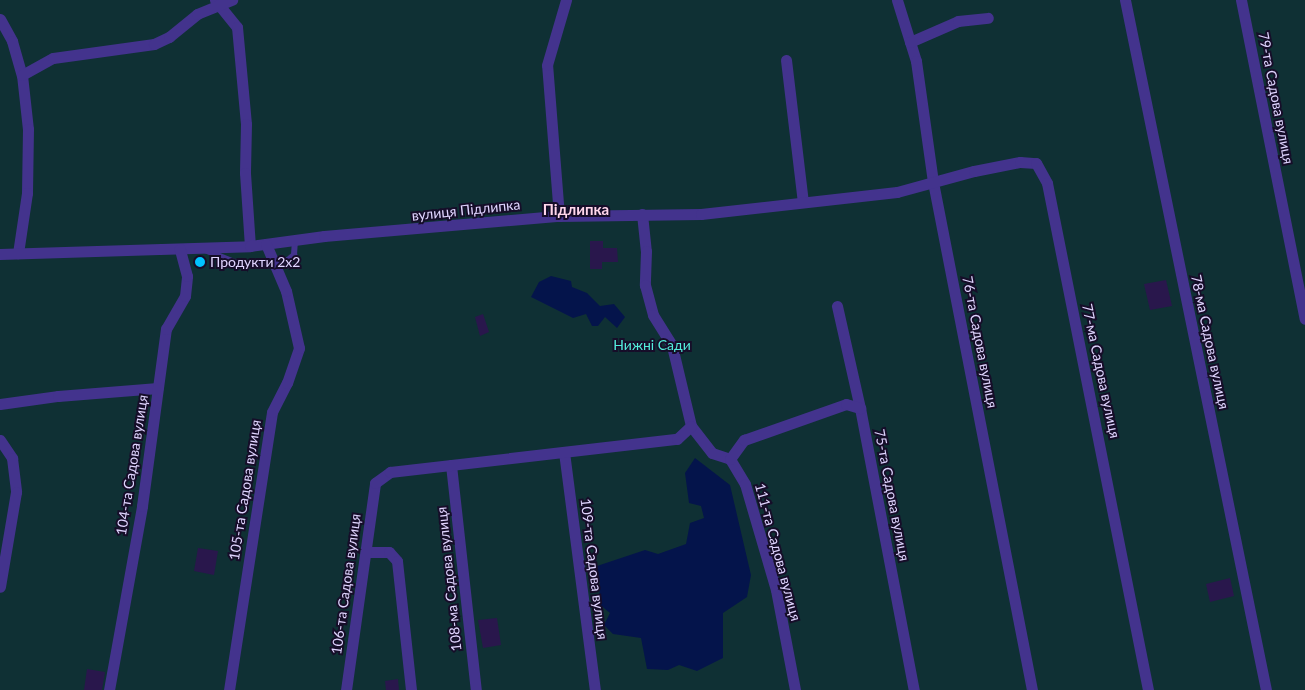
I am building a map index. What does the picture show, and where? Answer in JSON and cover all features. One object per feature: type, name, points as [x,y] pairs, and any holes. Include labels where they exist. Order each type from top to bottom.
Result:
[{"type":"street","points":[[22,75],[53,58],[154,44],[169,37],[197,14],[217,2],[232,0]]},
{"type":"street","points":[[559,216],[547,65],[566,0]]},
{"type":"street","name":"76-та Садова вулиця","points":[[897,0],[916,61],[933,182],[1032,690]]},
{"type":"street","name":"78-ма Садова вулиця","points":[[1125,0],[1266,690]]},
{"type":"street","name":"79-та Садова вулиця","points":[[1241,0],[1305,319]]},
{"type":"street","points":[[217,2],[236,27],[246,124],[245,173],[250,246]]},
{"type":"street","points":[[0,18],[12,41],[22,75],[28,129],[27,193],[18,253]]},
{"type":"street","points":[[910,42],[958,21],[988,18]]},
{"type":"street","points":[[786,60],[803,202]]},
{"type":"street","name":"77-ма Садова вулиця","points":[[933,182],[1020,162],[1036,163],[1046,183],[1148,690]]},
{"type":"street","name":"вулиця Підлипка","points":[[0,254],[250,246],[295,240],[559,216],[702,214],[896,192],[933,182]]},
{"type":"street","points":[[642,214],[646,251],[645,285],[653,315],[672,346],[691,426],[712,453],[730,458],[744,440],[846,404],[860,408]]},
{"type":"street","name":"105-та Садова вулиця","points":[[229,690],[272,412],[288,383],[299,348],[286,291],[266,244]]},
{"type":"street","name":"104-та Садова вулиця","points":[[109,690],[166,328],[185,296],[187,276],[180,249]]},
{"type":"street","name":"75-та Садова вулиця","points":[[837,306],[860,408],[914,690]]},
{"type":"street","points":[[0,404],[58,396],[158,388]]},
{"type":"street","points":[[451,465],[677,439],[691,426]]},
{"type":"street","points":[[0,440],[12,458],[16,492],[0,587]]},
{"type":"street","name":"109-та Садова вулиця","points":[[564,452],[595,690]]},
{"type":"street","name":"111-та Садова вулиця","points":[[730,458],[745,484],[776,590],[795,690]]},
{"type":"street","name":"106-та Садова вулиця","points":[[346,690],[375,483],[390,472],[451,465]]},
{"type":"street","name":"108-ма Садова вулиця","points":[[451,465],[476,690]]},
{"type":"street","points":[[366,552],[389,552],[398,561],[411,690]]},
{"type":"lane","points":[[200,248],[237,263],[273,263],[288,260],[294,255],[295,240]]},
{"type":"green space","name":"Нижні Сади","points":[[0,0],[1305,0],[1305,690],[0,690]]},
{"type":"shaded area","points":[[551,276],[571,281],[572,287],[587,293],[600,306],[614,304],[625,317],[617,328],[605,317],[598,326],[592,326],[586,314],[573,318],[531,297],[539,282]]},
{"type":"shaded area","points":[[695,458],[730,485],[751,575],[747,597],[723,613],[723,658],[697,671],[679,665],[668,670],[647,669],[641,638],[613,634],[604,625],[610,613],[599,604],[600,583],[594,567],[645,550],[658,554],[686,544],[690,523],[704,518],[701,506],[689,503],[685,473]]},
{"type":"building","points":[[590,241],[603,241],[603,248],[617,248],[618,262],[602,262],[602,269],[590,269]]},
{"type":"building","points":[[1166,280],[1172,306],[1150,310],[1144,284]]},
{"type":"building","points":[[483,314],[489,332],[480,336],[475,317]]},
{"type":"building","points":[[198,548],[218,551],[214,575],[194,571]]},
{"type":"building","points":[[1230,578],[1234,596],[1210,602],[1206,584]]},
{"type":"building","points":[[497,618],[501,645],[483,648],[478,620]]},
{"type":"building","points":[[87,669],[105,672],[102,690],[84,690]]},
{"type":"building","points":[[398,679],[399,690],[386,690],[385,681]]},
{"type":"place","name":"Продукти 2х2","points":[[200,262]]},
{"type":"district","name":"Підлипка","points":[[576,210]]}]
